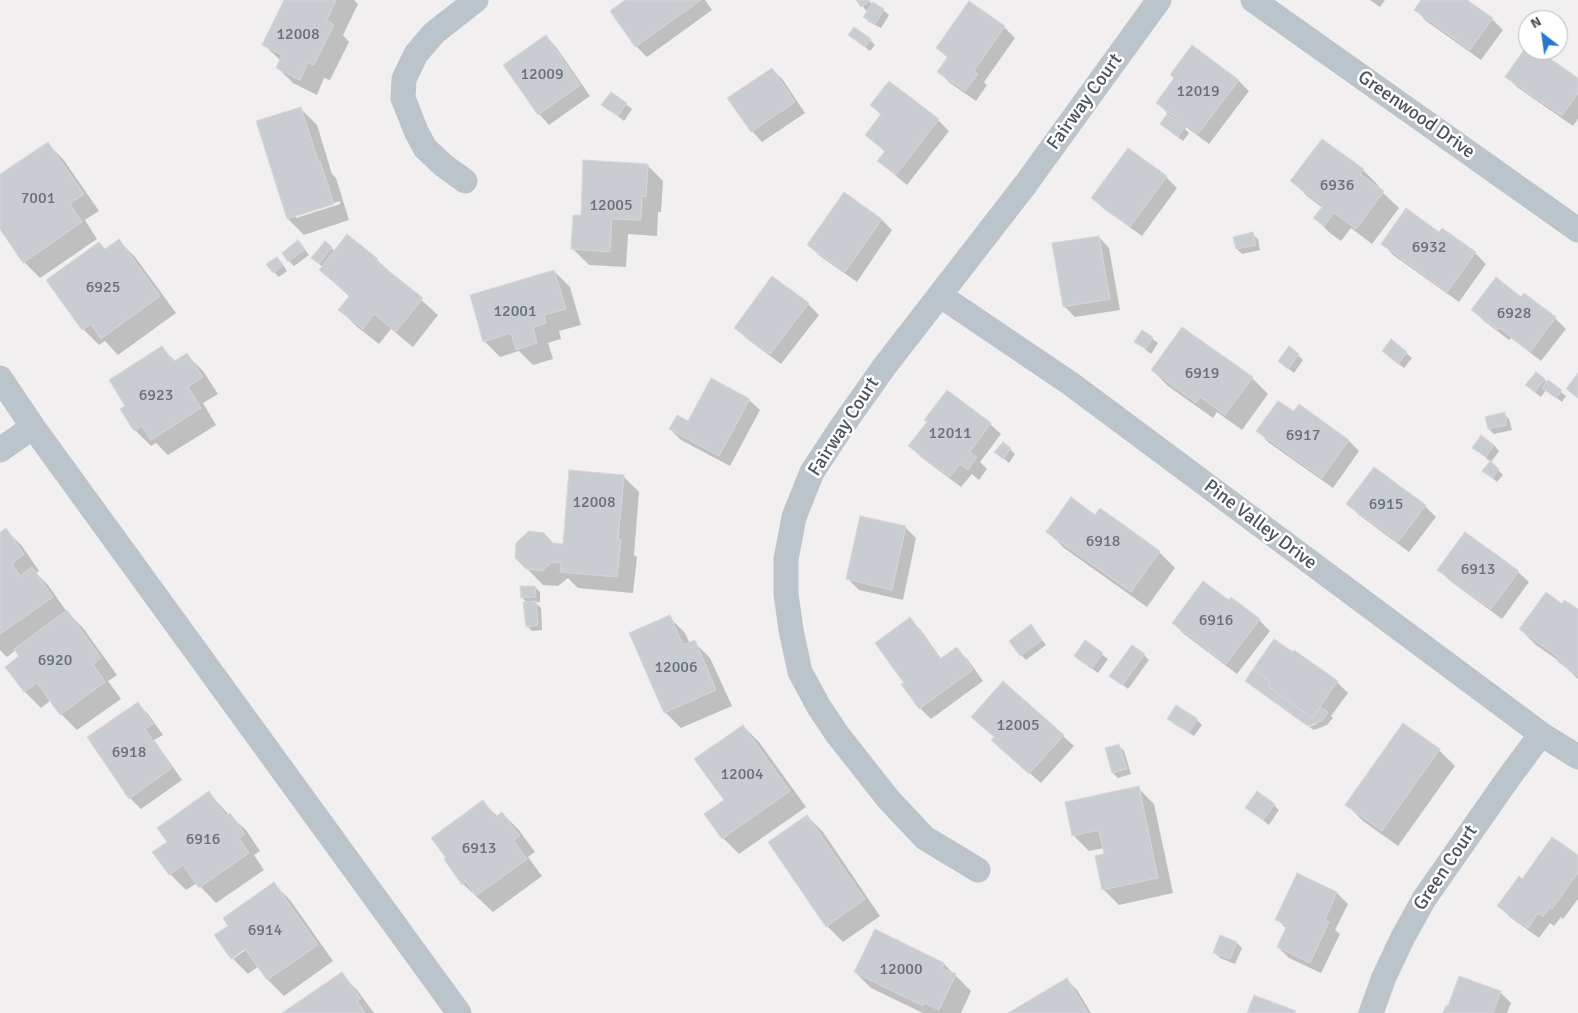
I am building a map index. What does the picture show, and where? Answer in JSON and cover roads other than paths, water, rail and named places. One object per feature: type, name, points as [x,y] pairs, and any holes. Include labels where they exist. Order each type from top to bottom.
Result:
[{"type":"street","points":[[466,182],[443,165],[426,148],[416,131],[403,98],[404,79],[416,54],[434,33],[476,0]]},
{"type":"street","name":"Fairway Court","points":[[978,870],[926,838],[889,800],[837,734],[800,672],[786,594],[786,559],[794,517],[812,472],[884,367],[941,296],[1025,185],[1159,0]]},
{"type":"street","name":"Greenwood Drive","points":[[1253,0],[1578,230]]},
{"type":"street","name":"Pine Valley Drive","points":[[941,296],[1071,384],[1541,734],[1578,758]]},
{"type":"street","points":[[0,378],[33,427],[459,1013]]},
{"type":"street","points":[[0,450],[33,427]]},
{"type":"street","name":"Green Court","points":[[1371,1013],[1384,977],[1424,899],[1541,734]]}]
